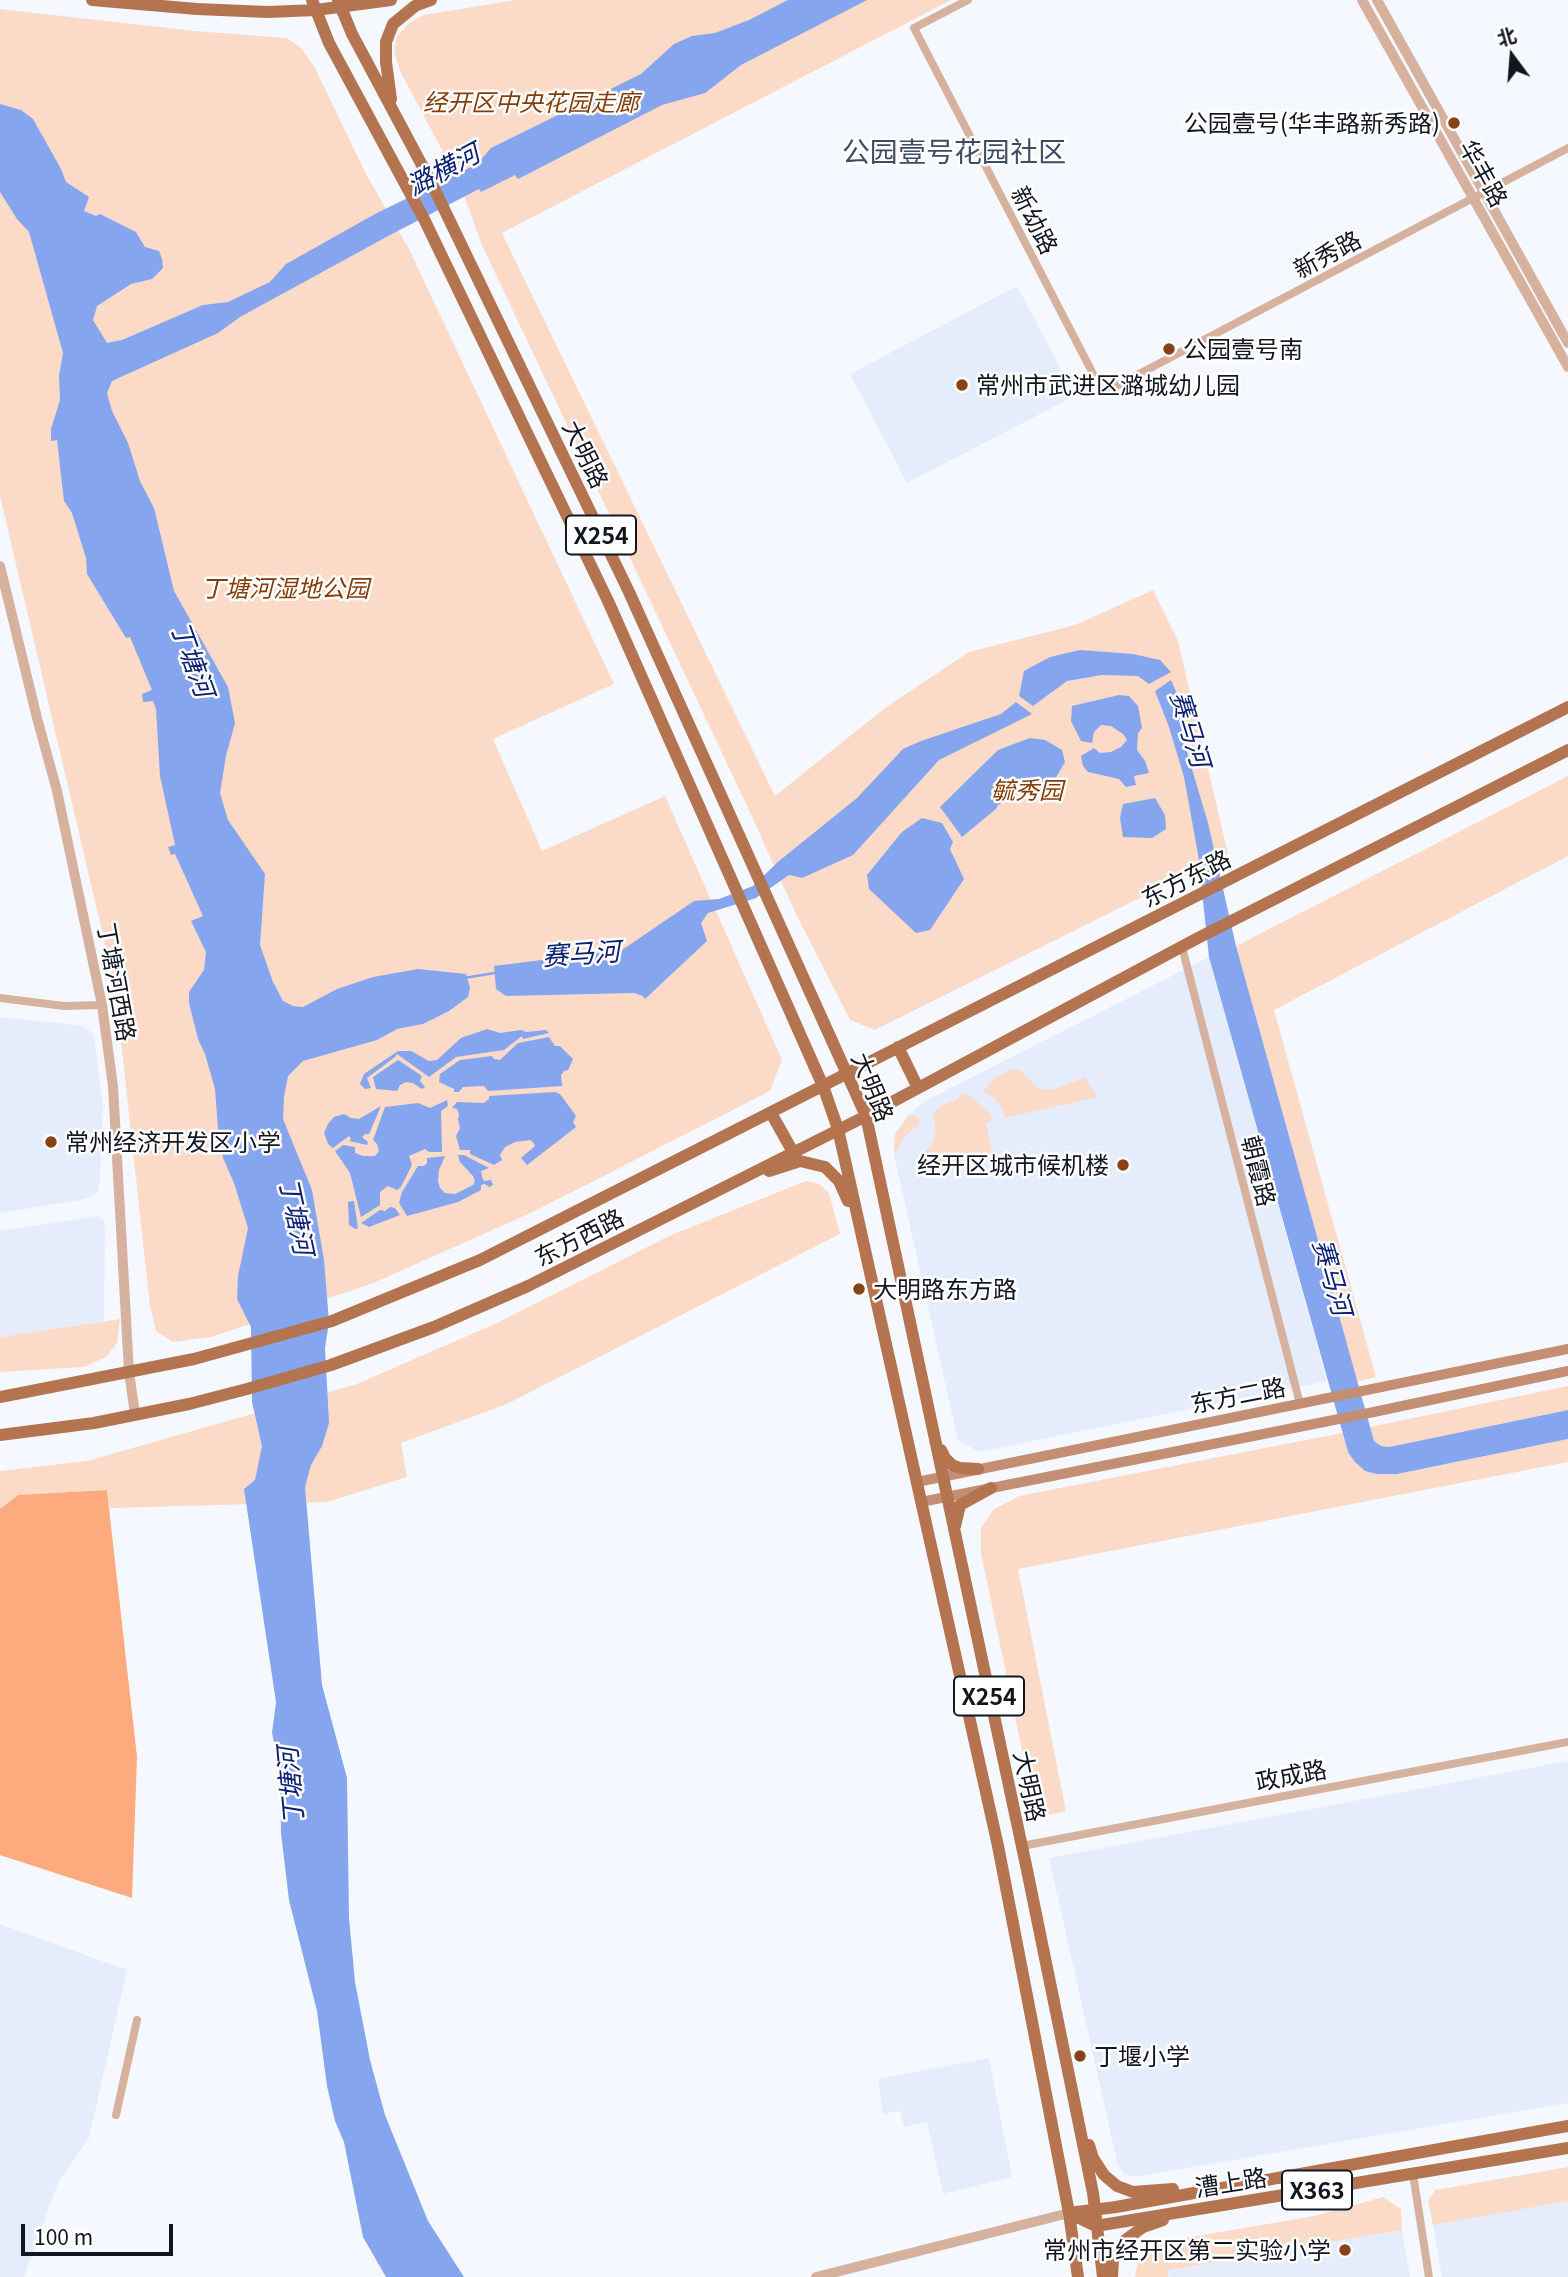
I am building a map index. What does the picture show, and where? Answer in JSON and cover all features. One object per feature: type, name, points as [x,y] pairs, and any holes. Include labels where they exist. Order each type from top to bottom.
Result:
[{"type":"main road","points":[[92,0],[267,12],[314,5],[391,0]]},
{"type":"main road","points":[[393,110],[386,42],[393,24],[415,6],[431,0]]},
{"type":"main road","name":"大明路","points":[[340,3],[352,34],[432,182],[629,592],[866,1116],[1022,1846],[1095,2210],[1103,2277]]},
{"type":"main road","name":"大明路","points":[[314,5],[329,43],[425,221],[608,601],[823,1086],[838,1129],[998,1846],[1069,2213],[1078,2277]]},
{"type":"main road","name":"东方东路","points":[[823,1086],[1568,707]]},
{"type":"main road","points":[[838,1129],[1196,939],[1568,750]]},
{"type":"main road","points":[[898,1047],[918,1088]]},
{"type":"main road","name":"东方西路","points":[[130,1372],[248,1345],[332,1321],[480,1260],[823,1086]]},
{"type":"main road","points":[[771,1113],[793,1153]]},
{"type":"main road","name":"东方西路","points":[[135,1414],[189,1405],[331,1365],[434,1327],[528,1286],[838,1129]]},
{"type":"main road","points":[[732,1184],[800,1161],[825,1167],[839,1181],[859,1224]]},
{"type":"main road","name":"东方二路","points":[[916,1482],[1568,1349]]},
{"type":"main road","name":"东方二路","points":[[921,1502],[1568,1371]]},
{"type":"main road","points":[[0,1397],[130,1372]]},
{"type":"main road","points":[[0,1435],[94,1423],[135,1414]]},
{"type":"main road","points":[[935,1438],[944,1458],[952,1465],[978,1469]]},
{"type":"main road","points":[[955,1534],[960,1505],[991,1488]]},
{"type":"main road","points":[[1076,2111],[1093,2158],[1104,2175],[1118,2186],[1133,2192],[1232,2185]]},
{"type":"main road","name":"漕上路","points":[[1069,2213],[1568,2126]]},
{"type":"main road","name":"漕上路","points":[[1096,2226],[1568,2148]]},
{"type":"main road","points":[[1112,2277],[1113,2260],[1124,2241],[1143,2227],[1189,2210]]},
{"type":"main road","points":[[1069,2213],[1096,2226]]},
{"type":"street","name":"新幼路","points":[[968,0],[914,28],[1103,393]]},
{"type":"street","name":"华丰路","points":[[1362,0],[1568,367]]},
{"type":"street","name":"华丰路","points":[[1377,0],[1568,343]]},
{"type":"street","name":"新秀路","points":[[1103,393],[1568,148]]},
{"type":"street","name":"丁塘河西路","points":[[0,566],[57,791],[102,1005],[113,1087],[130,1372],[135,1414]]},
{"type":"street","name":"朝霞路","points":[[1182,947],[1300,1404]]},
{"type":"street","points":[[0,998],[64,1006],[102,1005]]},
{"type":"street","name":"政成路","points":[[1022,1846],[1568,1742]]},
{"type":"street","points":[[116,2115],[138,2020]]},
{"type":"street","points":[[1413,2174],[1429,2277]]},
{"type":"street","name":"漕上路","points":[[816,2277],[1069,2213]]},
{"type":"shaded area","name":"常州市武进区潞城幼儿园","points":[[1017,286],[1075,396],[907,483],[850,374]]},
{"type":"shaded area","points":[[1209,957],[1327,1381],[979,1452],[958,1440],[894,1155],[895,1134],[909,1115],[925,1101]]},
{"type":"shaded area","name":"常州经济开发区小学","points":[[0,1017],[84,1026],[94,1035],[103,1107],[100,1178],[98,1192],[86,1199],[0,1213]]},
{"type":"shaded area","points":[[98,1216],[105,1222],[104,1321],[0,1337],[0,1231]]},
{"type":"shaded area","points":[[107,1490],[137,1757],[132,1898],[0,1855],[0,1509],[18,1495]]},
{"type":"shaded area","points":[[1568,1761],[1568,2103],[1134,2177],[1124,2174],[1118,2166],[1049,1858]]},
{"type":"shaded area","points":[[0,1924],[127,1970],[89,2138],[58,2183],[24,2277],[0,2277]]},
{"type":"shaded area","points":[[989,2058],[1012,2177],[943,2194],[927,2122],[904,2127],[900,2111],[883,2114],[878,2079]]},
{"type":"shaded area","points":[[1568,2201],[1568,2277],[1442,2277],[1433,2225]]},
{"type":"shaded area","name":"常州市经开区第二实验小学","points":[[1402,2230],[1410,2277],[1169,2277],[1168,2270]]},
{"type":"green space","points":[[515,0],[951,0],[502,233],[775,796],[885,708],[969,652],[1075,625],[1153,590],[1178,641],[1228,854],[875,1030],[850,1020],[795,912],[481,243],[460,184],[400,71],[394,51],[397,36],[409,23],[424,15]]},
{"type":"green space","name":"丁塘河湿地公园","points":[[0,9],[195,31],[287,38],[301,48],[314,66],[366,174],[409,249],[614,684],[493,739],[542,851],[665,796],[782,1060],[770,1091],[533,1212],[371,1284],[211,1337],[173,1342],[156,1331],[150,1306],[115,987],[0,496]]},
{"type":"green space","points":[[1568,776],[1568,856],[1274,1010],[1376,1377],[1356,1382],[1236,946]]},
{"type":"green space","points":[[1018,1069],[1041,1090],[1055,1089],[1085,1077],[1097,1097],[1005,1118],[994,1098],[983,1091],[996,1077],[1009,1070]]},
{"type":"green space","points":[[967,1094],[990,1113],[992,1121],[986,1123],[992,1153],[924,1168],[920,1159],[933,1141],[936,1131],[933,1116],[937,1109],[957,1100],[960,1095]]},
{"type":"green space","points":[[909,1115],[919,1119],[919,1124],[904,1137],[897,1151],[894,1151],[895,1134]]},
{"type":"green space","points":[[806,1181],[819,1184],[829,1193],[840,1234],[507,1404],[401,1443],[407,1477],[327,1502],[110,1508],[107,1490],[18,1495],[0,1509],[0,1471],[87,1461],[357,1384],[497,1323],[669,1236]]},
{"type":"green space","points":[[120,1319],[117,1343],[106,1357],[84,1367],[0,1372],[0,1337]]},
{"type":"green space","points":[[1568,1386],[1568,1410],[1389,1447],[1380,1446],[1374,1441],[1370,1427]]},
{"type":"green space","points":[[1342,1433],[1348,1452],[1365,1471],[1376,1474],[1397,1474],[1568,1439],[1568,1462],[1018,1569],[1066,1811],[1050,1815],[1034,1808],[981,1553],[981,1528],[993,1510],[1019,1496]]},
{"type":"green space","points":[[1568,2167],[1568,2201],[1433,2225],[1428,2201],[1435,2190]]},
{"type":"green space","points":[[1383,2197],[1401,2209],[1402,2230],[1169,2270],[1168,2277],[1135,2277],[1138,2261],[1148,2250],[1162,2242],[1314,2216]]},
{"type":"water","name":"丁塘河","points":[[788,0],[867,0],[741,65],[705,93],[662,105],[518,179],[515,175],[481,192],[479,189],[390,235],[240,317],[218,333],[112,381],[107,393],[112,411],[128,443],[140,481],[154,508],[174,591],[228,687],[235,723],[220,793],[228,820],[265,874],[260,945],[283,1001],[303,1007],[337,989],[373,977],[418,969],[466,974],[470,988],[468,997],[449,1011],[423,1024],[397,1029],[377,1040],[303,1061],[288,1076],[284,1097],[283,1119],[312,1190],[324,1260],[329,1322],[325,1348],[329,1423],[322,1446],[311,1465],[305,1487],[322,1685],[347,1778],[349,1918],[355,1982],[370,2060],[385,2115],[428,2221],[464,2277],[386,2277],[363,2237],[344,2142],[335,2121],[327,2086],[317,2011],[289,1900],[281,1833],[280,1770],[272,1733],[276,1702],[244,1489],[255,1480],[262,1446],[252,1402],[251,1327],[237,1299],[238,1276],[248,1228],[223,1158],[215,1089],[189,1003],[189,992],[204,970],[206,952],[191,921],[203,916],[175,854],[171,855],[168,847],[175,845],[160,776],[156,709],[153,701],[143,702],[142,694],[152,690],[130,637],[126,638],[87,574],[86,558],[72,513],[64,501],[57,440],[51,441],[51,429],[60,400],[59,376],[63,353],[29,232],[0,192],[0,104],[21,110],[33,119],[66,182],[89,197],[84,211],[96,216],[100,214],[136,232],[145,247],[159,251],[163,268],[152,279],[131,284],[97,306],[93,320],[107,343],[122,340],[203,305],[228,302],[270,282],[286,264],[375,214],[477,164],[491,148],[641,74],[674,44],[692,36],[715,33],[749,20]]},
{"type":"water","points":[[1080,650],[1133,654],[1160,660],[1171,672],[1149,684],[1138,676],[1102,675],[1067,681],[1033,706],[1019,696],[1024,671],[1050,657]]},
{"type":"water","points":[[1171,680],[1179,699],[1186,749],[1208,823],[1236,946],[1374,1441],[1389,1447],[1568,1410],[1568,1439],[1397,1474],[1365,1471],[1348,1452],[1209,957],[1198,854],[1184,777],[1155,691]]},
{"type":"water","points":[[1119,695],[1129,696],[1138,706],[1142,728],[1138,733],[1137,750],[1149,773],[1134,776],[1136,785],[1126,787],[1119,779],[1088,772],[1083,766],[1081,756],[1094,748],[1100,753],[1121,747],[1127,740],[1123,734],[1111,726],[1101,725],[1094,732],[1092,743],[1081,741],[1071,721],[1072,706]]},
{"type":"water","points":[[1016,702],[1032,714],[939,760],[853,855],[802,878],[789,875],[756,898],[708,913],[701,923],[707,941],[645,999],[634,993],[506,996],[496,989],[494,966],[622,950],[694,901],[719,899],[753,886],[779,861],[857,798],[903,749],[1001,714]]},
{"type":"water","points":[[1030,738],[1045,740],[1062,750],[1065,762],[1055,779],[1042,786],[1033,784],[1020,790],[962,837],[940,807],[998,750]]},
{"type":"water","points":[[1155,798],[1165,815],[1166,829],[1152,838],[1123,837],[1120,818],[1123,804]]},
{"type":"water","points":[[922,818],[942,823],[953,842],[950,849],[964,879],[930,930],[916,933],[869,889],[867,875],[902,832]]},
{"type":"water","points":[[487,1029],[500,1033],[546,1030],[549,1033],[523,1039],[522,1036],[504,1050],[456,1057],[429,1077],[397,1054],[367,1078],[371,1088],[365,1089],[360,1084],[364,1074],[398,1051],[411,1051],[429,1061],[437,1060],[461,1038]]},
{"type":"water","points":[[549,1037],[555,1046],[560,1046],[573,1059],[568,1070],[561,1075],[562,1086],[488,1091],[484,1086],[463,1087],[459,1092],[454,1092],[454,1089],[439,1082],[440,1074],[460,1060],[492,1056],[500,1060],[518,1043]]},
{"type":"water","points":[[398,1060],[422,1076],[420,1081],[425,1087],[422,1089],[406,1082],[400,1085],[397,1091],[376,1089],[373,1077]]},
{"type":"water","points":[[555,1092],[560,1094],[576,1116],[573,1122],[576,1127],[527,1165],[521,1158],[535,1146],[530,1140],[515,1142],[505,1147],[500,1155],[502,1160],[494,1165],[470,1154],[470,1150],[460,1150],[456,1136],[460,1128],[459,1114],[457,1109],[452,1108],[457,1102],[484,1103],[489,1096]]},
{"type":"water","points":[[447,1100],[448,1106],[441,1111],[442,1152],[429,1152],[425,1149],[409,1156],[412,1165],[401,1187],[397,1190],[388,1186],[380,1192],[380,1205],[361,1217],[350,1173],[335,1151],[343,1145],[355,1147],[355,1153],[363,1156],[375,1156],[379,1151],[373,1140],[385,1107],[418,1103],[430,1108]]},
{"type":"water","points":[[381,1106],[369,1134],[362,1137],[368,1142],[367,1145],[349,1141],[349,1136],[333,1148],[328,1144],[324,1133],[334,1117],[344,1114],[359,1119]]},
{"type":"water","points":[[458,1155],[464,1155],[489,1168],[481,1171],[482,1177],[484,1181],[491,1180],[493,1185],[481,1185],[481,1190],[458,1202],[407,1216],[399,1203],[402,1192],[418,1166],[427,1163],[427,1158],[445,1156],[438,1181],[445,1193],[455,1194],[473,1185],[473,1176],[460,1162]]},
{"type":"water","points":[[354,1201],[358,1228],[355,1229],[349,1225],[348,1202]]},
{"type":"water","points":[[390,1207],[395,1208],[400,1215],[369,1227],[361,1223],[380,1210],[385,1211]]},
{"type":"waterway","name":"赛马河","points":[[464,978],[495,973]]},
{"type":"place","name":"公园壹号(华丰路新秀路)","points":[[1454,123]]},
{"type":"place","name":"公园壹号南","points":[[1169,349]]},
{"type":"place","name":"常州市武进区潞城幼儿园","points":[[962,385]]},
{"type":"place","name":"常州经济开发区小学","points":[[51,1142]]},
{"type":"place","name":"经开区城市候机楼","points":[[1123,1165]]},
{"type":"place","name":"大明路东方路","points":[[859,1289]]},
{"type":"place","name":"丁堰小学","points":[[1080,2056]]},
{"type":"place","name":"常州市经开区第二实验小学","points":[[1345,2250]]},
{"type":"district","name":"公园壹号花园社区","points":[[954,151]]},
{"type":"park label","name":"经开区中央花园走廊","points":[[531,102]]},
{"type":"park label","name":"毓秀园","points":[[1027,790]]},
{"type":"water label","name":"潞横河","points":[[443,169]]}]
